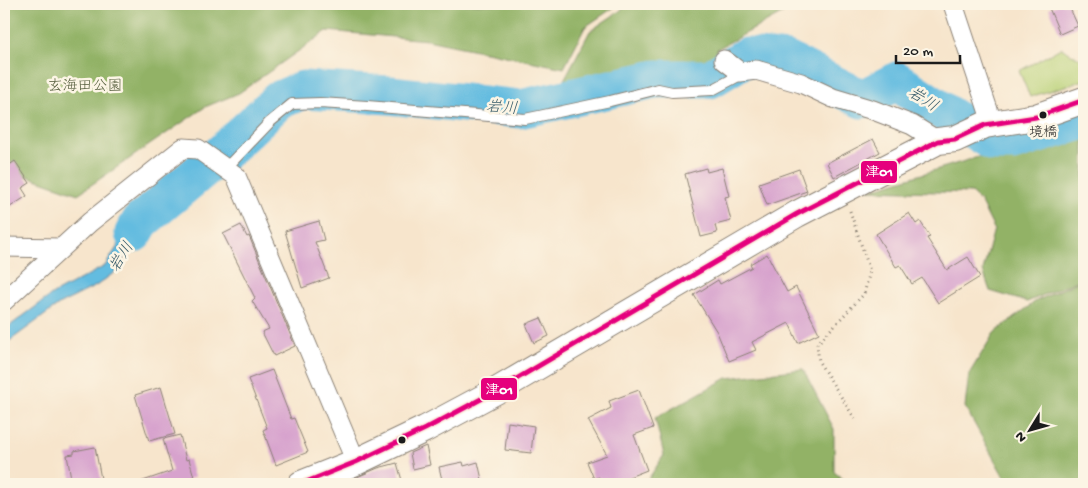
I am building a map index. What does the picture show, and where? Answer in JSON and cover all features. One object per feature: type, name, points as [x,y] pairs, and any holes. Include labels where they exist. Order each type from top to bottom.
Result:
[{"type":"street","points":[[953,4],[989,125]]},
{"type":"street","points":[[724,60],[742,72],[756,70],[801,83],[833,98],[873,110],[946,140]]},
{"type":"street","points":[[301,484],[356,462],[425,429],[496,391],[797,214],[843,189],[946,140],[989,125],[1036,117],[1084,100]]},
{"type":"street","points":[[4,301],[90,222],[183,148],[198,149],[236,176],[356,462]]},
{"type":"street","points":[[4,247],[60,248]]},
{"type":"lane","points":[[226,168],[270,122],[292,104],[320,103],[367,106],[525,119],[658,89],[672,92],[712,90],[742,72]]},
{"type":"path","points":[[843,189],[870,271],[864,294],[817,344],[819,362],[857,422]]},
{"type":"green space","name":"玄海田公園","points":[[4,4],[619,4],[585,27],[564,68],[427,40],[327,31],[239,93],[205,107],[78,194],[4,168]]},
{"type":"green space","points":[[630,4],[798,5],[717,49],[714,65],[701,71],[648,70],[558,91],[590,31]]},
{"type":"green space","points":[[1075,4],[1084,4],[1084,38]]},
{"type":"green space","points":[[1061,48],[1084,61],[1084,80],[1030,97],[1019,71]]},
{"type":"green space","points":[[1084,130],[1084,278],[1027,302],[990,291],[983,271],[994,229],[980,201],[971,193],[869,190],[988,154]]},
{"type":"green space","points":[[1084,279],[1084,484],[1008,484],[965,407],[969,374],[994,333],[1036,301]]},
{"type":"green space","points":[[803,369],[834,429],[834,472],[850,484],[645,484],[664,455],[655,418],[727,378]]},
{"type":"water","points":[[169,194],[174,197],[145,224],[115,272],[96,286],[60,304],[4,345],[4,330],[53,294],[105,266],[138,217]]},
{"type":"building","points":[[1060,4],[1068,4],[1078,26],[1060,34],[1049,8]]},
{"type":"building","points":[[873,139],[880,152],[834,177],[827,163]]},
{"type":"building","points":[[4,159],[8,166],[15,161],[30,183],[22,188],[27,196],[4,211]]},
{"type":"building","points":[[706,168],[707,172],[722,168],[729,196],[725,197],[731,221],[715,225],[717,233],[701,237],[685,174]]},
{"type":"building","points":[[799,169],[807,191],[767,205],[759,183]]},
{"type":"building","points":[[909,213],[916,224],[920,221],[930,237],[927,238],[947,270],[968,257],[980,277],[938,303],[922,278],[912,284],[900,265],[896,267],[876,234]]},
{"type":"building","points":[[319,221],[324,240],[315,242],[329,278],[302,288],[285,231]]},
{"type":"building","points":[[241,225],[247,237],[249,236],[295,346],[274,356],[262,332],[269,329],[252,301],[255,298],[223,234]]},
{"type":"building","points":[[767,254],[787,292],[796,287],[819,333],[798,343],[789,323],[752,342],[756,350],[729,361],[717,332],[694,295],[718,280],[720,284],[752,267],[750,264]]},
{"type":"building","points":[[541,318],[549,336],[534,343],[526,324]]},
{"type":"building","points":[[272,370],[291,419],[294,418],[308,452],[276,465],[263,430],[267,428],[248,379]]},
{"type":"building","points":[[161,387],[175,434],[149,441],[135,395]]},
{"type":"building","points":[[639,390],[653,428],[634,435],[647,470],[629,477],[631,484],[602,484],[599,477],[594,479],[587,462],[607,455],[588,420],[611,408],[609,401]]},
{"type":"building","points":[[508,422],[534,426],[531,453],[505,450]]},
{"type":"building","points":[[180,435],[186,460],[189,459],[194,477],[189,479],[191,484],[141,484],[140,482],[172,471],[163,439]]},
{"type":"building","points":[[426,446],[430,465],[413,469],[410,453]]},
{"type":"building","points":[[95,447],[102,484],[72,484],[67,455],[74,454],[74,451]]},
{"type":"building","points":[[463,462],[464,466],[478,462],[483,484],[443,484],[439,467]]},
{"type":"building","points":[[397,463],[403,484],[341,484],[378,468]]},
{"type":"waterway","name":"岩川","points":[[134,233],[141,221],[221,154],[279,100],[303,90],[390,95],[520,109],[656,79],[710,79],[746,57],[787,61],[862,99],[897,81],[993,142],[1012,142],[1084,120]]},
{"type":"transit line","name":"津01","points":[[301,484],[356,462],[425,429],[496,391],[797,214],[938,141],[955,139],[985,125],[1036,117],[1084,100]]},
{"type":"place","name":"境橋","points":[[1043,115]]}]
